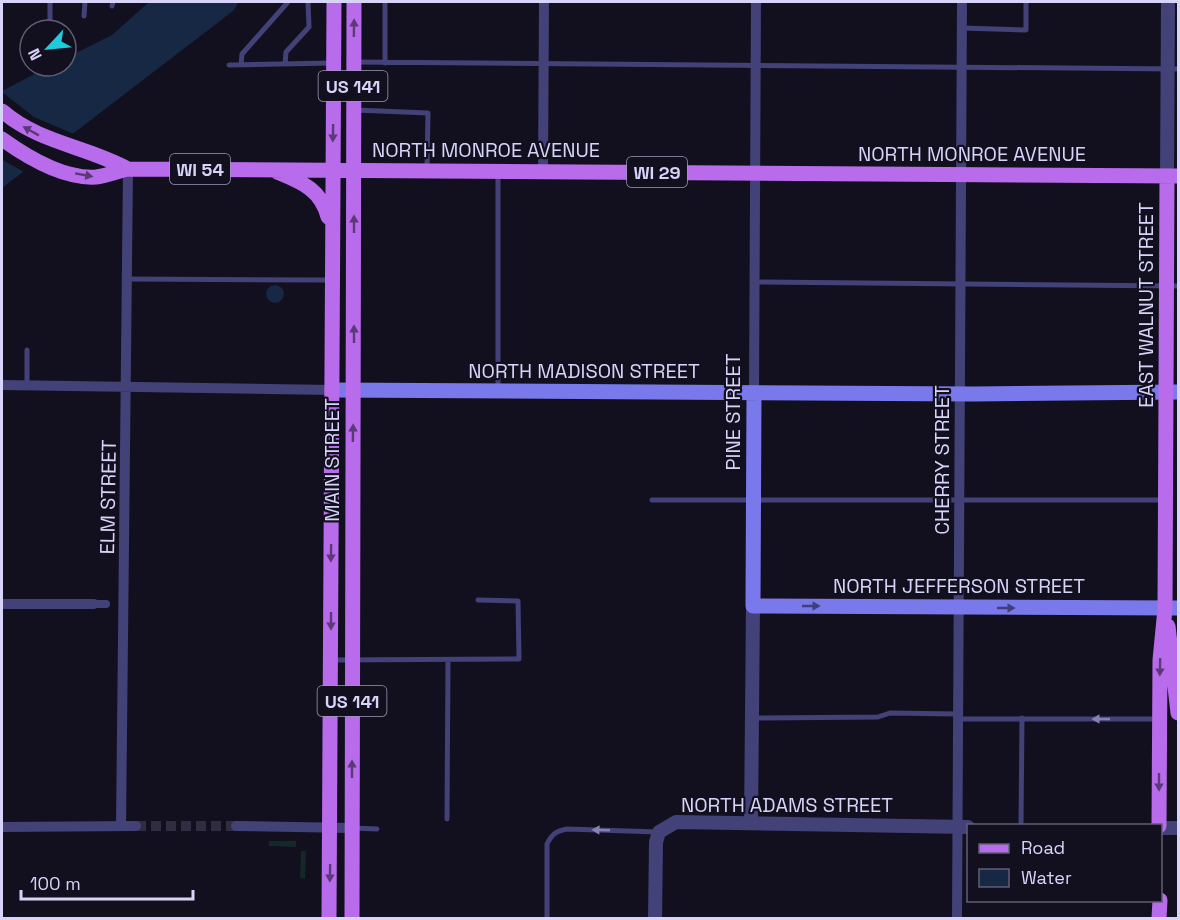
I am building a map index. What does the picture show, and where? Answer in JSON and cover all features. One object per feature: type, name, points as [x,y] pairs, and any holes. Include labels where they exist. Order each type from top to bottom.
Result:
[{"type":"main road","name":"MAIN STREET","points":[[328,918],[334,2]]},
{"type":"main road","name":"MAIN STREET","points":[[352,918],[354,2]]},
{"type":"main road","name":"WI 54","points":[[2,111],[33,133],[63,146],[100,154],[128,169]]},
{"type":"main road","name":"WI 54","points":[[2,139],[40,162],[72,173],[96,177],[128,169]]},
{"type":"main road","name":"NORTH MONROE AVENUE","points":[[128,169],[1173,176]]},
{"type":"main road","points":[[271,170],[308,186],[320,196],[332,236]]},
{"type":"main road","name":"EAST WALNUT STREET","points":[[1173,176],[1172,392],[1166,500],[1179,713]]},
{"type":"main road","name":"NORTH MADISON STREET","points":[[332,390],[959,394],[1172,392]]},
{"type":"main road","name":"PINE STREET","points":[[753,606],[754,393]]},
{"type":"main road","name":"NORTH JEFFERSON STREET","points":[[753,606],[1172,609]]},
{"type":"main road","name":"EAST WALNUT STREET","points":[[1160,824],[1161,643],[1172,609]]},
{"type":"main road","points":[[1160,902],[1160,918]]},
{"type":"street","points":[[543,171],[544,2]]},
{"type":"street","name":"PINE STREET","points":[[754,393],[756,2]]},
{"type":"street","name":"CHERRY STREET","points":[[957,918],[963,827],[958,716],[962,2]]},
{"type":"street","name":"EAST WALNUT STREET","points":[[1168,2],[1173,69],[1173,176]]},
{"type":"street","name":"ELM STREET","points":[[121,825],[128,169]]},
{"type":"street","name":"NORTH MADISON STREET","points":[[2,385],[332,390]]},
{"type":"street","points":[[2,604],[106,604]]},
{"type":"street","name":"PINE STREET","points":[[751,822],[753,606]]},
{"type":"street","name":"NORTH ADAMS STREET","points":[[655,918],[656,842],[659,832],[675,822],[963,827]]},
{"type":"street","points":[[2,827],[136,826]]},
{"type":"street","points":[[236,826],[351,828]]},
{"type":"street","points":[[1162,827],[1179,828]]},
{"type":"lane","points":[[50,2],[50,18]]},
{"type":"lane","points":[[84,16],[85,2]]},
{"type":"lane","points":[[241,65],[242,54],[288,2]]},
{"type":"lane","points":[[285,64],[286,52],[309,27],[308,2]]},
{"type":"lane","points":[[385,2],[385,63]]},
{"type":"lane","points":[[962,28],[1026,30],[1026,2]]},
{"type":"lane","points":[[354,62],[1173,69]]},
{"type":"lane","points":[[229,65],[334,63]]},
{"type":"lane","points":[[353,110],[428,113],[426,171]]},
{"type":"lane","points":[[498,171],[498,392]]},
{"type":"lane","points":[[127,279],[331,280]]},
{"type":"lane","points":[[755,282],[1173,285]]},
{"type":"lane","points":[[27,350],[27,386]]},
{"type":"lane","points":[[652,500],[1166,500]]},
{"type":"lane","points":[[331,660],[519,659],[518,601],[478,600]]},
{"type":"lane","points":[[447,819],[448,660]]},
{"type":"lane","points":[[751,718],[958,716],[1160,719]]},
{"type":"lane","points":[[1022,718],[1022,824]]},
{"type":"lane","points":[[351,828],[377,828]]},
{"type":"lane","points":[[547,918],[547,844],[557,831],[659,832]]},
{"type":"green space","points":[[269,841],[296,841],[296,847],[269,846]]},
{"type":"green space","points":[[301,851],[306,851],[305,879],[300,878]]},
{"type":"water","points":[[149,2],[239,2],[233,11],[2,188],[2,91],[27,78],[78,78],[78,52],[112,35]]},
{"type":"water","points":[[275,285],[281,288],[284,294],[281,300],[275,303],[269,300],[266,294],[269,288]]},
{"type":"pier","points":[[2,92],[34,117],[76,135],[26,173],[6,162],[2,159]]},
{"type":"tunnel","points":[[136,826],[236,826]]}]
